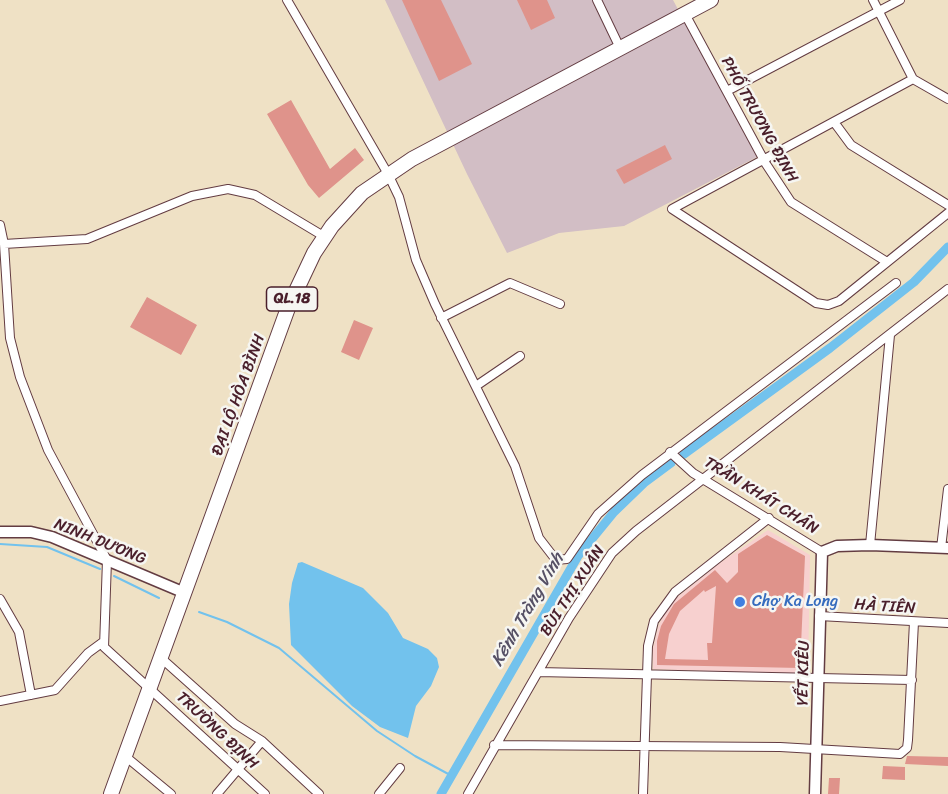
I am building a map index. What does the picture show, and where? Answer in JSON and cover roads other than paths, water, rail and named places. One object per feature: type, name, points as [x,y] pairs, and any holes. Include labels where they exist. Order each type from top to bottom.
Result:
[{"type":"highway","name":"ĐẠI LỘ HÒA BÌNH","points":[[111,794],[288,308],[325,237],[351,203],[388,174],[440,143],[711,0]]},
{"type":"street","points":[[287,0],[388,174],[399,197],[416,260],[441,318],[515,466],[539,538],[550,555],[561,562],[570,556],[598,514],[670,452],[896,283]]},
{"type":"street","points":[[597,0],[620,48]]},
{"type":"street","points":[[873,0],[913,79],[948,99]]},
{"type":"street","points":[[727,91],[900,0]]},
{"type":"street","name":"PHỐ TRƯƠNG ĐỊNH","points":[[685,14],[764,160],[791,202],[887,262]]},
{"type":"street","points":[[913,79],[672,209],[816,303],[828,305],[839,301],[948,213]]},
{"type":"street","points":[[834,122],[851,145],[948,205]]},
{"type":"street","points":[[4,244],[87,239],[192,196],[228,189],[255,195],[325,237]]},
{"type":"street","points":[[0,225],[4,244],[10,338],[20,377],[48,450],[107,560],[103,642],[88,653],[59,688],[0,701]]},
{"type":"street","points":[[441,318],[510,283],[560,304]]},
{"type":"street","name":"BÙI THỊ XUÂN","points":[[468,794],[494,745],[612,554],[636,531],[705,480],[948,289]]},
{"type":"street","points":[[870,545],[890,336]]},
{"type":"street","points":[[476,386],[520,356]]},
{"type":"street","name":"TRẦN KHÁT CHÂN","points":[[670,452],[705,480],[822,552],[837,546],[944,548]]},
{"type":"street","points":[[944,548],[948,489]]},
{"type":"street","points":[[643,794],[650,635],[666,602],[687,582],[769,518]]},
{"type":"street","name":"NINH DƯƠNG","points":[[0,532],[42,534],[185,593]]},
{"type":"street","name":"YẾT KIÊU","points":[[815,794],[822,552]]},
{"type":"street","points":[[0,599],[19,632],[32,695]]},
{"type":"street","name":"HÀ TIÊN","points":[[819,616],[948,623]]},
{"type":"street","points":[[494,745],[817,749],[894,754],[904,752],[908,740],[914,622]]},
{"type":"street","name":"TRƯỜNG ĐỊNH","points":[[103,642],[107,652],[150,688],[265,794]]},
{"type":"street","points":[[161,658],[235,724],[262,741],[320,794]]},
{"type":"street","points":[[538,672],[912,680]]},
{"type":"street","points":[[217,794],[262,741]]},
{"type":"street","points":[[125,756],[171,794]]},
{"type":"street","points":[[379,794],[400,768]]},
{"type":"water","points":[[302,562],[363,588],[388,613],[403,638],[428,649],[437,658],[439,667],[431,686],[416,706],[408,738],[380,727],[352,706],[291,645],[289,604],[298,563]]},
{"type":"waterway","name":"Kênh Tràng Vinh","points":[[684,454],[830,348],[914,282],[948,247]]},
{"type":"waterway","name":"Kênh Tràng Vinh","points":[[441,794],[578,556],[614,512],[644,483],[671,463]]},
{"type":"waterway","points":[[0,544],[47,547],[100,569]]},
{"type":"waterway","points":[[114,576],[159,598]]},
{"type":"waterway","points":[[199,612],[227,622],[279,648],[377,731],[415,756],[452,776]]},
{"type":"place","name":"Chợ Ka Long","points":[[740,602]]}]
